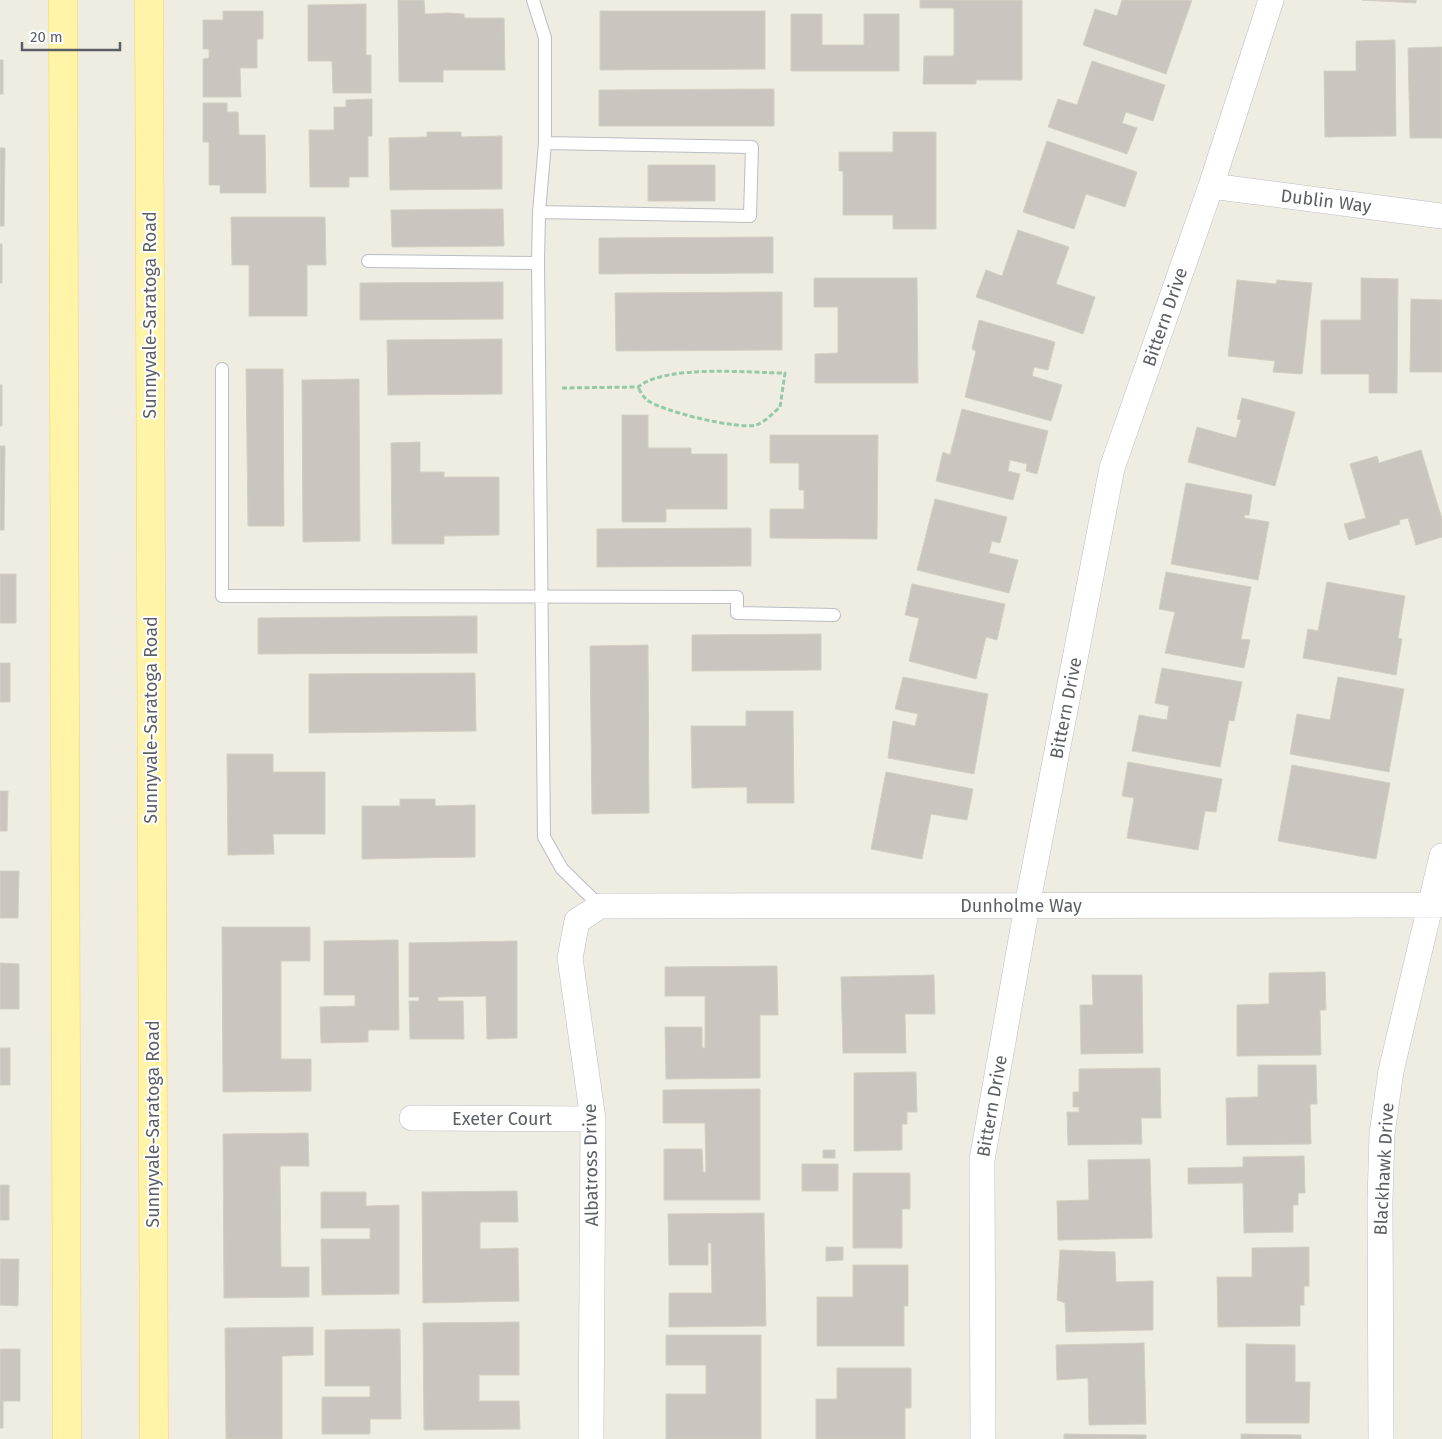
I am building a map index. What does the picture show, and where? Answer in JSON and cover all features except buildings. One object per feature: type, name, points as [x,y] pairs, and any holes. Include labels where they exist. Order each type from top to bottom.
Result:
[{"type":"main road","points":[[63,0],[67,1439]]},
{"type":"main road","name":"Sunnyvale-Saratoga Road","points":[[149,0],[154,1439]]},
{"type":"street","name":"Bittern Drive","points":[[983,1439],[982,1160],[1028,906],[1112,468],[1211,186],[1271,0]]},
{"type":"street","name":"Dublin Way","points":[[1211,186],[1442,216]]},
{"type":"street","name":"Blackhawk Drive","points":[[1381,1439],[1380,1201],[1382,1134],[1391,1071],[1437,905],[1442,856]]},
{"type":"street","name":"Dunholme Way","points":[[600,906],[1437,905]]},
{"type":"street","name":"Albatross Drive","points":[[591,1439],[592,1119],[570,958],[576,921],[600,906]]},
{"type":"street","name":"Exeter Court","points":[[412,1118],[592,1119]]},
{"type":"lane","points":[[533,0],[545,38],[545,144],[539,212],[538,263],[541,388],[544,837],[562,869],[600,906]]},
{"type":"lane","points":[[539,212],[750,216],[752,147],[545,144]]},
{"type":"lane","points":[[368,261],[538,263]]},
{"type":"lane","points":[[222,369],[222,596],[737,597],[737,613],[834,615]]},
{"type":"path","points":[[541,388],[638,388],[644,383],[664,376],[686,373],[785,373],[780,407],[757,425],[740,426],[704,420],[663,408],[646,400],[638,388]]}]
